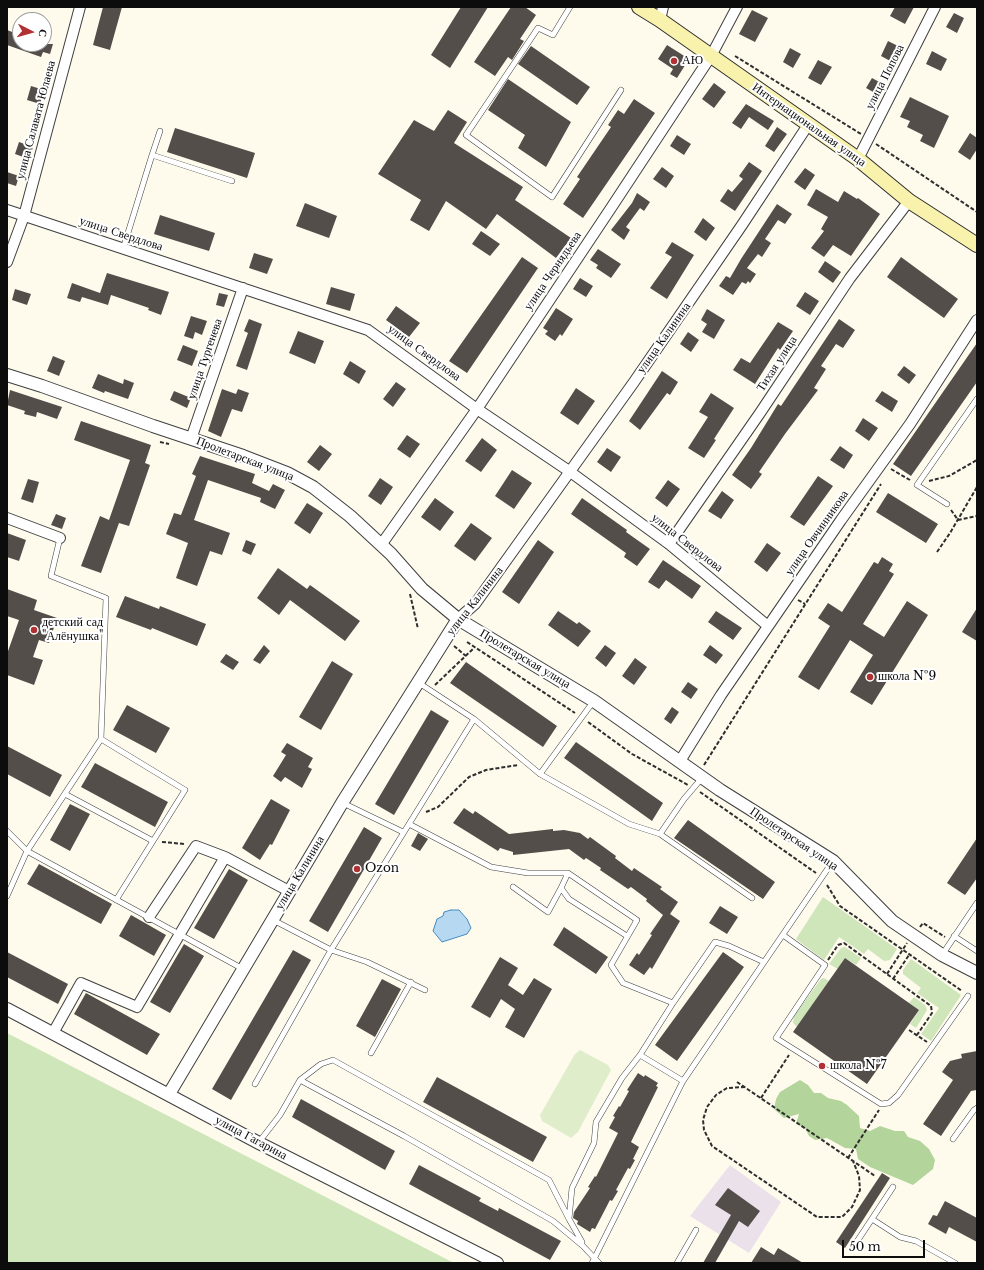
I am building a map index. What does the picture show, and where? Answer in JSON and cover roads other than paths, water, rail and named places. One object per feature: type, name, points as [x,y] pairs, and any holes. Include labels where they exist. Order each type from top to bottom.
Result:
[{"type":"main road","name":"Интернациональная улица","points":[[639,7],[662,13],[714,50],[808,125],[858,159],[909,201],[977,245]]},
{"type":"street","name":"улица Салавата Юлаева","points":[[7,262],[24,216],[80,7]]},
{"type":"street","name":"улица Чернядьева","points":[[381,545],[477,409],[714,50],[737,7]]},
{"type":"street","name":"улица Попова","points":[[858,159],[935,7]]},
{"type":"street","name":"улица Калинина","points":[[169,1094],[342,803],[458,619],[475,604],[634,382],[742,225],[808,125]]},
{"type":"street","name":"Тихая улица","points":[[668,544],[760,413],[850,278],[909,201]]},
{"type":"street","name":"улица Свердлова","points":[[7,210],[368,330],[477,409],[569,471],[668,544],[768,626]]},
{"type":"street","name":"улица Тургенева","points":[[192,439],[243,288]]},
{"type":"street","name":"улица Овчинникова","points":[[680,761],[721,695],[840,520],[910,424],[977,320]]},
{"type":"street","name":"Пролетарская улица","points":[[7,375],[243,456],[287,473],[314,487],[350,516],[381,545],[422,589],[458,619],[594,701],[680,761],[702,772],[833,862],[892,921],[942,956],[977,973]]},
{"type":"street","points":[[7,518],[60,538]]},
{"type":"street","points":[[149,917],[196,846],[225,857],[289,891]]},
{"type":"street","points":[[53,1033],[81,982],[137,1007],[181,935],[225,857]]},
{"type":"street","name":"улица Гагарина","points":[[7,1009],[259,1143],[497,1263]]},
{"type":"lane","points":[[570,7],[554,35],[538,28],[466,135],[552,197],[621,90]]},
{"type":"lane","points":[[122,249],[160,131]]},
{"type":"lane","points":[[152,156],[232,181]]},
{"type":"lane","points":[[947,504],[918,485],[977,399]]},
{"type":"lane","points":[[7,896],[27,851],[101,739],[106,598],[51,576],[60,538]]},
{"type":"lane","points":[[418,682],[474,719],[540,774],[629,824],[660,834],[752,898]]},
{"type":"lane","points":[[540,774],[581,716],[594,701]]},
{"type":"lane","points":[[255,1084],[331,950],[474,719]]},
{"type":"lane","points":[[101,739],[186,790],[116,900]]},
{"type":"lane","points":[[660,834],[693,788],[702,772]]},
{"type":"lane","points":[[65,794],[153,841]]},
{"type":"lane","points":[[342,803],[403,832]]},
{"type":"lane","points":[[409,824],[491,867],[528,873],[568,873],[638,920],[627,936],[611,965],[623,983],[673,1003]]},
{"type":"lane","points":[[7,831],[27,851],[243,969]]},
{"type":"lane","points":[[592,1263],[683,1081],[833,862]]},
{"type":"lane","points":[[513,887],[548,912],[568,873]]},
{"type":"lane","points":[[561,888],[568,899],[627,936]]},
{"type":"lane","points":[[942,956],[977,903]]},
{"type":"lane","points":[[272,920],[331,950],[367,962],[425,990]]},
{"type":"lane","points":[[783,935],[825,965],[776,1038],[881,1104],[889,1103],[898,1095],[968,996]]},
{"type":"lane","points":[[954,936],[977,951]]},
{"type":"lane","points":[[569,1219],[572,1188],[594,1143],[596,1122],[622,1078],[640,1055],[673,1003],[715,942],[729,946],[764,962]]},
{"type":"lane","points":[[371,1053],[411,982]]},
{"type":"lane","points":[[640,1055],[683,1081]]},
{"type":"lane","points":[[259,1143],[280,1115],[300,1080],[321,1064],[333,1060],[549,1180],[583,1246]]},
{"type":"lane","points":[[300,1080],[404,1136],[553,1221],[583,1246],[600,1263]]},
{"type":"lane","points":[[953,1139],[977,1108]]},
{"type":"lane","points":[[854,1246],[893,1187]]},
{"type":"lane","points":[[872,1219],[900,1238],[916,1241],[955,1263]]},
{"type":"lane","points":[[678,1263],[696,1230]]},
{"type":"water","points":[[459,910],[467,919],[471,928],[467,934],[442,942],[433,931],[437,919],[443,916],[444,912]]},
{"type":"place","name":"АЮ","points":[[674,61]]},
{"type":"place","name":"детский сад \"Алёнушка\"","points":[[34,630]]},
{"type":"place","name":"школа №9","points":[[870,677]]},
{"type":"place","name":"Ozon","points":[[357,869]]},
{"type":"place","name":"школа №7","points":[[822,1066]]}]
